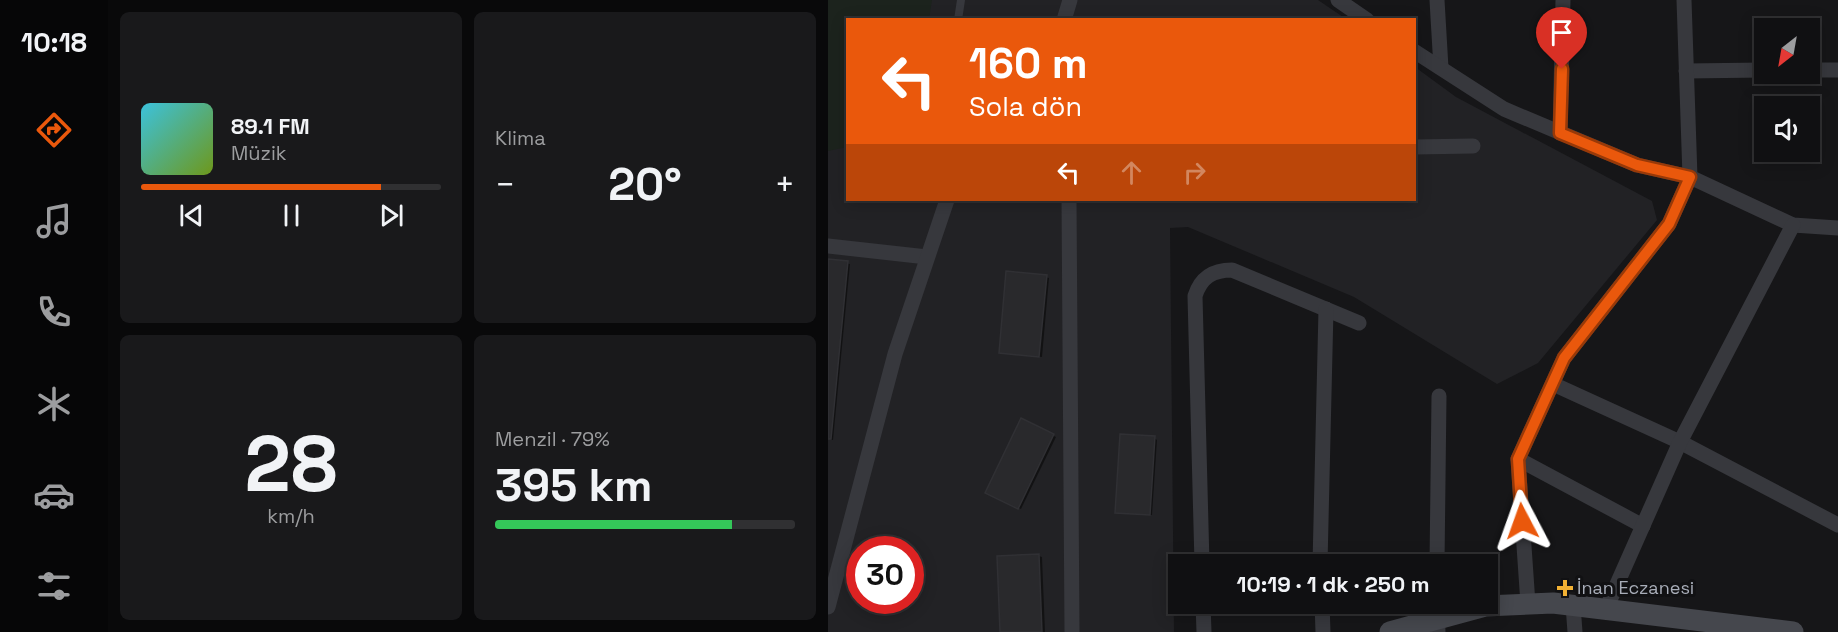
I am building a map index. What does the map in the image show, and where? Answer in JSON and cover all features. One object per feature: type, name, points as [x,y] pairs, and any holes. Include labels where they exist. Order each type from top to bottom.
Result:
[{"type":"main road","points":[[1390,632],[1485,606],[1528,604],[1573,605],[1606,609],[1708,627],[1793,632]]},
{"type":"street","points":[[1065,18],[1070,0]]},
{"type":"street","points":[[1338,0],[1364,18]]},
{"type":"street","points":[[1437,0],[1441,68]]},
{"type":"street","points":[[1560,133],[1563,0]]},
{"type":"street","points":[[1528,604],[1518,459],[1564,358],[1669,224],[1690,177],[1684,0]]},
{"type":"street","points":[[1416,52],[1504,109],[1560,133],[1637,165],[1690,177],[1792,225],[1838,228]]},
{"type":"street","points":[[1686,71],[1754,70]]},
{"type":"street","points":[[1820,70],[1838,70]]},
{"type":"street","points":[[1416,147],[1473,146]]},
{"type":"street","points":[[828,607],[895,354],[947,201]]},
{"type":"street","points":[[1069,201],[1072,632]]},
{"type":"street","points":[[1606,609],[1680,442],[1792,225]]},
{"type":"street","points":[[828,246],[927,257]]},
{"type":"street","points":[[1202,554],[1195,296],[1197,288],[1215,272],[1232,270],[1359,323]]},
{"type":"street","points":[[1320,554],[1326,309]]},
{"type":"street","points":[[1553,384],[1680,442],[1838,525]]},
{"type":"street","points":[[1437,554],[1439,396]]},
{"type":"street","points":[[1518,459],[1643,526]]},
{"type":"street","points":[[1573,605],[1575,632]]},
{"type":"street","points":[[1203,614],[1204,632]]},
{"type":"street","points":[[1322,614],[1323,632]]},
{"type":"lane","points":[[958,18],[961,0]]},
{"type":"shaded area","points":[[828,0],[1318,0],[1345,18],[846,18],[846,201],[1416,201],[1416,68],[1456,97],[1652,201],[1657,220],[1538,363],[1497,384],[1354,297],[1188,227],[1170,228],[1173,554],[1168,554],[1168,614],[1174,614],[1174,632],[828,632]]},
{"type":"shaded area","points":[[828,0],[932,0],[929,18],[846,18],[846,147],[828,151]]},
{"type":"building","points":[[828,259],[848,261],[831,439],[828,439]]},
{"type":"building","points":[[1006,271],[1047,275],[1039,357],[999,353]]},
{"type":"building","points":[[1021,418],[1054,434],[1018,509],[985,493]]},
{"type":"building","points":[[1120,434],[1155,436],[1150,515],[1115,513]]},
{"type":"building","points":[[1039,554],[1042,632],[1000,632],[997,556]]},
{"type":"place","name":"İnan Eczanesi","points":[[1565,588]]},
{"type":"route","points":[[1522,521],[1518,459],[1564,358],[1669,224],[1690,177],[1637,165],[1560,133],[1562,69]]}]
